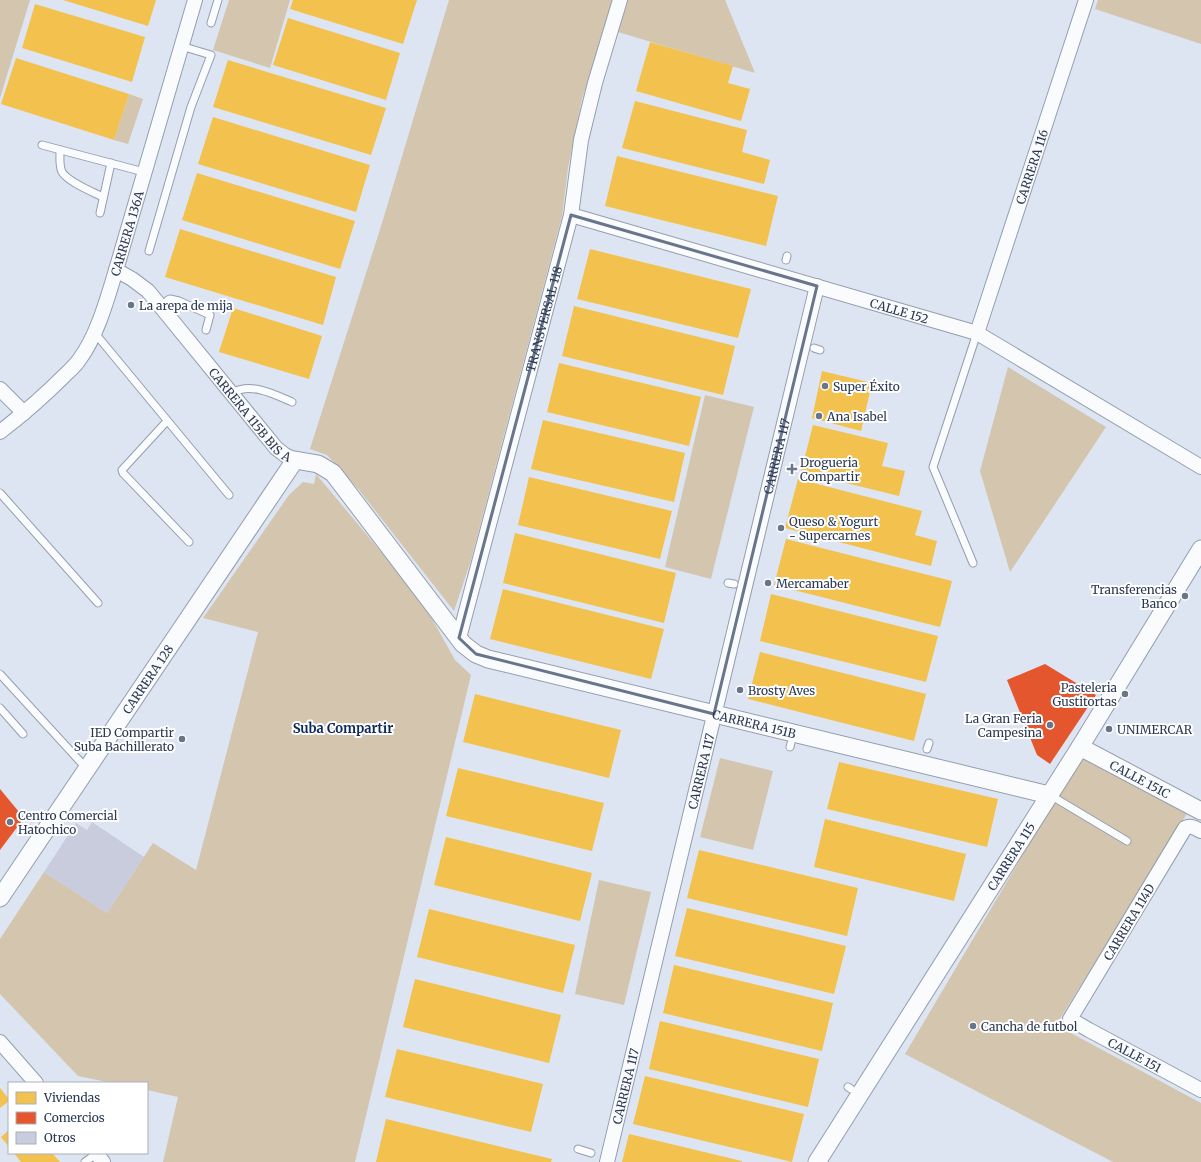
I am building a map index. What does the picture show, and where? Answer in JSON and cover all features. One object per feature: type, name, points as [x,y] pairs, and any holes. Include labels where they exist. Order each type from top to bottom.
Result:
[{"type":"street","name":"CARRERA 136A","points":[[0,432],[54,386],[79,360],[94,332],[116,270],[195,0]]},
{"type":"street","name":"TRANSVERSAL 118","points":[[461,641],[571,215],[581,140],[595,83],[620,0]]},
{"type":"street","name":"CARRERA 116","points":[[977,333],[1086,0]]},
{"type":"street","name":"CALLE 152","points":[[571,215],[977,333],[1201,467]]},
{"type":"street","name":"CARRERA 115B BIS A","points":[[116,270],[132,279],[148,291],[276,448],[295,460],[318,464],[333,474],[461,641]]},
{"type":"street","name":"CARRERA 117","points":[[607,1162],[817,286]]},
{"type":"street","points":[[0,389],[24,413]]},
{"type":"street","name":"CARRERA 128","points":[[0,898],[295,460]]},
{"type":"street","name":"CARRERA 115","points":[[817,1162],[1199,558]]},
{"type":"street","name":"CARRERA 151B","points":[[461,641],[476,654],[488,659],[1049,795]]},
{"type":"street","name":"CALLE 151C","points":[[1080,747],[1201,811]]},
{"type":"street","name":"CARRERA 114D","points":[[1070,1019],[1185,828],[1195,828]]},
{"type":"street","name":"CALLE 151","points":[[1070,1019],[1201,1090]]},
{"type":"street","points":[[0,1042],[35,1082]]},
{"type":"lane","points":[[211,23],[218,0]]},
{"type":"lane","points":[[149,251],[191,107],[211,56],[181,46]]},
{"type":"lane","points":[[42,145],[144,172]]},
{"type":"lane","points":[[60,150],[60,167],[68,179],[103,197]]},
{"type":"lane","points":[[100,213],[111,163]]},
{"type":"lane","points":[[161,307],[168,300],[175,299],[210,315],[206,330]]},
{"type":"lane","points":[[94,332],[229,495]]},
{"type":"lane","points":[[973,563],[934,467],[977,333]]},
{"type":"lane","points":[[232,393],[238,390],[267,391],[292,402]]},
{"type":"lane","points":[[167,421],[122,470],[123,473],[189,542]]},
{"type":"lane","points":[[0,493],[98,603]]},
{"type":"lane","points":[[0,674],[87,769]]},
{"type":"lane","points":[[0,708],[23,734]]},
{"type":"lane","points":[[1049,795],[1127,841]]},
{"type":"lane","points":[[578,1149],[591,1153]]},
{"type":"highlighted area","points":[[571,215],[817,286],[714,714],[476,654],[459,638]]},
{"type":"shaded area","points":[[0,0],[30,0],[0,98]]},
{"type":"shaded area","points":[[229,0],[290,0],[270,68],[213,50]]},
{"type":"shaded area","points":[[449,0],[614,0],[582,99],[568,168],[562,216],[471,560],[454,611],[359,490],[327,455],[310,449],[382,223]]},
{"type":"shaded area","points":[[628,0],[725,0],[755,73],[618,32]]},
{"type":"shaded area","points":[[1098,0],[1201,0],[1201,44],[1095,9]]},
{"type":"shaded area","points":[[129,94],[143,99],[128,144],[114,140]]},
{"type":"shaded area","points":[[1008,367],[1106,427],[1010,572],[980,471]]},
{"type":"shaded area","points":[[705,395],[754,407],[711,579],[665,567]]},
{"type":"shaded area","points":[[316,474],[422,601],[455,660],[471,675],[355,1162],[163,1162],[178,1097],[148,1090],[148,1082],[107,1082],[78,1076],[0,994],[0,939],[44,872],[107,913],[153,843],[196,870],[258,632],[203,618],[289,495],[303,482],[314,484]]},
{"type":"shaded area","points":[[1082,755],[1188,812],[1056,1025],[1201,1103],[1201,1162],[1113,1162],[905,1054]]},
{"type":"shaded area","points":[[720,758],[773,771],[753,850],[700,837]]},
{"type":"shaded area","points":[[599,880],[651,892],[624,1005],[575,994]]},
{"type":"building: Viviendas","points":[[63,0],[156,0],[148,26]]},
{"type":"building: Viviendas","points":[[293,0],[417,0],[403,44],[290,9]]},
{"type":"building: Viviendas","points":[[35,4],[145,37],[132,82],[22,48]]},
{"type":"building: Viviendas","points":[[288,18],[400,53],[386,100],[273,65]]},
{"type":"building: Viviendas","points":[[650,42],[733,66],[728,83],[750,89],[741,121],[636,91]]},
{"type":"building: Viviendas","points":[[16,58],[129,94],[114,140],[1,104]]},
{"type":"building: Viviendas","points":[[228,60],[386,108],[371,155],[213,107]]},
{"type":"building: Viviendas","points":[[635,101],[747,130],[742,152],[770,160],[764,184],[622,148]]},
{"type":"building: Viviendas","points":[[213,117],[370,165],[356,212],[198,164]]},
{"type":"building: Viviendas","points":[[617,156],[778,196],[766,246],[605,206]]},
{"type":"building: Viviendas","points":[[197,173],[355,221],[340,269],[182,220]]},
{"type":"building: Viviendas","points":[[180,229],[336,277],[323,325],[165,277]]},
{"type":"building: Viviendas","points":[[590,249],[751,289],[738,338],[577,299]]},
{"type":"building: Viviendas","points":[[574,306],[735,346],[723,395],[562,356]]},
{"type":"building: Viviendas","points":[[233,308],[322,336],[309,379],[219,352]]},
{"type":"building: Viviendas","points":[[559,363],[701,397],[689,446],[547,412]]},
{"type":"building: Viviendas","points":[[822,371],[872,383],[861,431],[812,418]]},
{"type":"building: Viviendas","points":[[543,420],[685,453],[674,502],[531,469]]},
{"type":"building: Viviendas","points":[[813,425],[888,443],[882,466],[905,471],[899,496],[801,472]]},
{"type":"building: Viviendas","points":[[529,477],[672,511],[660,559],[518,525]]},
{"type":"building: Viviendas","points":[[798,479],[922,511],[915,535],[937,541],[931,566],[785,528]]},
{"type":"building: Viviendas","points":[[515,533],[676,573],[664,623],[503,583]]},
{"type":"building: Viviendas","points":[[786,539],[952,581],[940,627],[774,585]]},
{"type":"building: Viviendas","points":[[503,589],[664,629],[651,679],[490,639]]},
{"type":"building: Viviendas","points":[[771,594],[938,636],[926,682],[760,641]]},
{"type":"building: Viviendas","points":[[760,652],[926,694],[914,741],[748,699]]},
{"type":"building: Viviendas","points":[[475,694],[621,730],[609,778],[463,742]]},
{"type":"building: Viviendas","points":[[839,762],[998,799],[987,847],[827,809]]},
{"type":"building: Viviendas","points":[[458,768],[604,803],[592,851],[446,816]]},
{"type":"building: Viviendas","points":[[825,819],[966,854],[954,901],[814,867]]},
{"type":"building: Viviendas","points":[[446,837],[592,873],[580,921],[434,885]]},
{"type":"building: Viviendas","points":[[699,850],[858,888],[847,936],[687,898]]},
{"type":"building: Viviendas","points":[[687,908],[846,946],[834,994],[675,956]]},
{"type":"building: Viviendas","points":[[429,909],[575,945],[563,993],[417,957]]},
{"type":"building: Viviendas","points":[[674,965],[833,1003],[822,1051],[663,1013]]},
{"type":"building: Viviendas","points":[[415,979],[561,1015],[549,1063],[403,1027]]},
{"type":"building: Viviendas","points":[[660,1021],[819,1059],[808,1107],[649,1069]]},
{"type":"building: Viviendas","points":[[397,1049],[543,1084],[531,1132],[385,1097]]},
{"type":"building: Viviendas","points":[[645,1076],[804,1114],[792,1162],[633,1124]]},
{"type":"building: Viviendas","points":[[0,1088],[8,1098],[8,1102],[0,1108]]},
{"type":"building: Viviendas","points":[[386,1119],[552,1159],[551,1162],[376,1162]]},
{"type":"building: Viviendas","points":[[8,1131],[8,1146],[1,1137]]},
{"type":"building: Viviendas","points":[[629,1134],[742,1161],[742,1162],[622,1162]]},
{"type":"building: Viviendas","points":[[15,1154],[53,1154],[60,1162],[21,1162]]},
{"type":"building: Comercios","name":"La Gran Feria Campesina","points":[[1045,664],[1096,695],[1050,764],[1037,755],[1007,680]]},
{"type":"building: Comercios","name":"Centro Comercial Hatochico","points":[[0,789],[24,818],[0,850]]},
{"type":"building: Otros","points":[[92,822],[144,857],[107,913],[44,872],[76,823],[87,830]]},
{"type":"place","name":"La arepa de mija","points":[[131,305]]},
{"type":"place","name":"Super Éxito","points":[[825,386]]},
{"type":"place","name":"Ana Isabel","points":[[819,416]]},
{"type":"place","name":"Drogueria Compartir","points":[[792,469]]},
{"type":"place","name":"Queso & Yogurt - Supercarnes","points":[[781,528]]},
{"type":"place","name":"Mercamaber","points":[[768,583]]},
{"type":"place","name":"Transferencias Banco","points":[[1185,596]]},
{"type":"place","name":"Brosty Aves","points":[[740,690]]},
{"type":"place","name":"Pasteleria Gustitortas","points":[[1125,694]]},
{"type":"place","name":"La Gran Feria Campesina","points":[[1050,725]]},
{"type":"place","name":"UNIMERCAR","points":[[1109,729]]},
{"type":"place","name":"IED Compartir Suba Bachillerato","points":[[182,739]]},
{"type":"place","name":"Centro Comercial Hatochico","points":[[10,822]]},
{"type":"place","name":"Cancha de futbol","points":[[973,1026]]},
{"type":"district","name":"Suba Compartir","points":[[343,728]]}]
